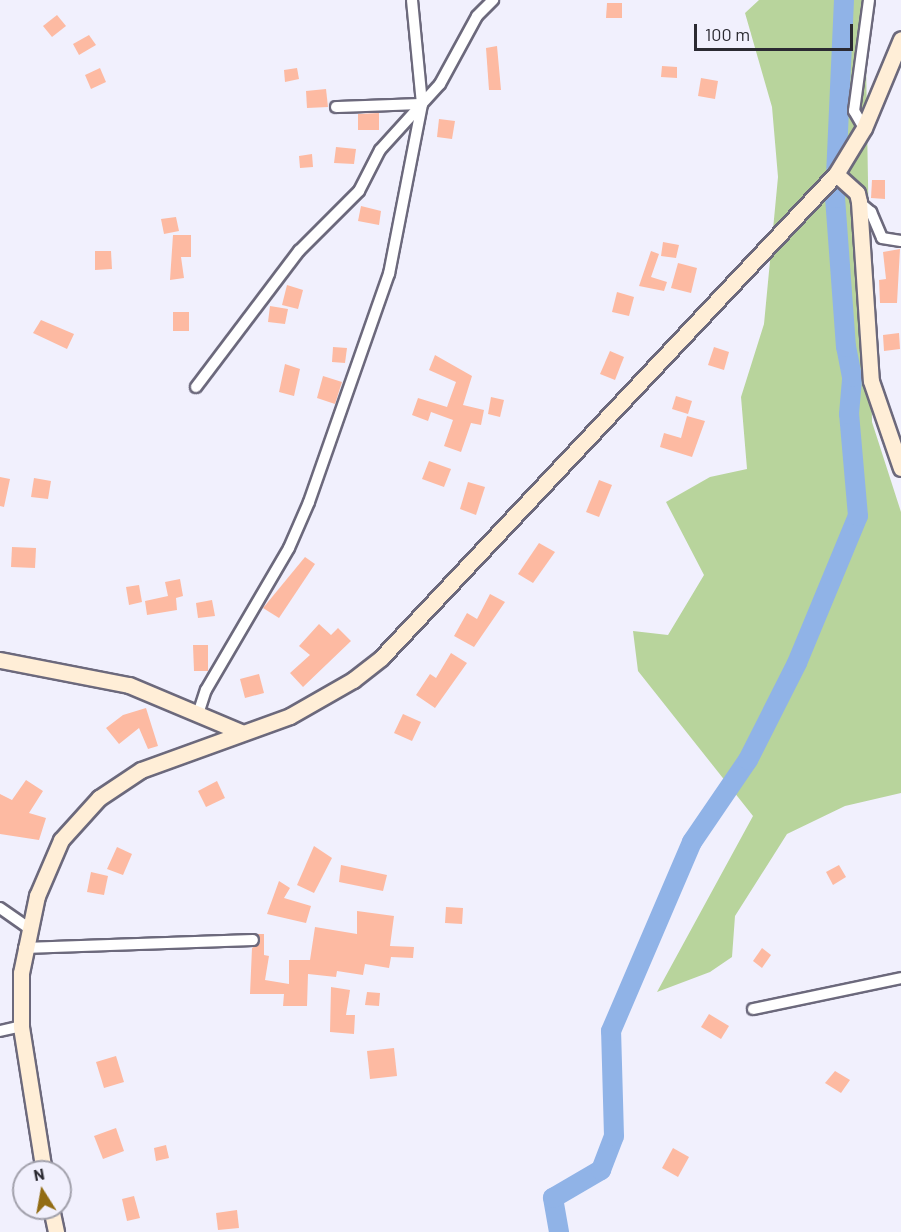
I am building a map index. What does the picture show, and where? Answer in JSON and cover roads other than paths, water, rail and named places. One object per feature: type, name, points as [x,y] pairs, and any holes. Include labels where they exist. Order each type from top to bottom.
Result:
[{"type":"main road","points":[[42,1160],[21,1026],[24,948],[27,927],[62,840],[99,798],[141,770],[317,703],[381,658],[836,174],[864,128],[901,39]]},
{"type":"main road","points":[[836,174],[857,193],[859,202],[872,381],[901,468]]},
{"type":"main road","points":[[0,660],[129,685],[242,732]]},
{"type":"street","points":[[198,714],[206,690],[289,549],[351,390],[389,274],[422,105],[412,0]]},
{"type":"street","points":[[196,387],[299,251],[359,191],[380,150],[422,105],[456,61],[477,16],[494,0]]},
{"type":"street","points":[[864,128],[854,111],[868,0]]},
{"type":"street","points":[[336,107],[422,105]]},
{"type":"street","points":[[859,202],[872,212],[882,238],[901,241]]},
{"type":"street","points":[[0,908],[27,927]]},
{"type":"street","points":[[24,948],[253,940]]},
{"type":"street","points":[[753,1010],[901,978]]},
{"type":"street","points":[[0,1031],[21,1026]]},
{"type":"waterway","points":[[559,1232],[553,1198],[601,1170],[614,1136],[611,1031],[692,842],[748,760],[797,663],[858,516],[849,414],[852,377],[846,347],[835,198],[844,0]]}]
